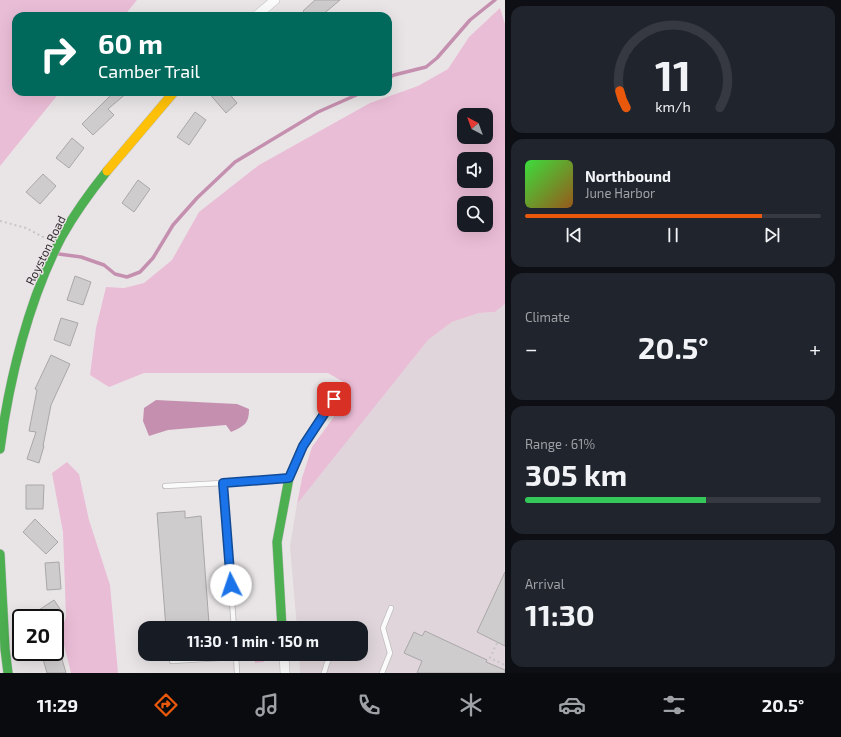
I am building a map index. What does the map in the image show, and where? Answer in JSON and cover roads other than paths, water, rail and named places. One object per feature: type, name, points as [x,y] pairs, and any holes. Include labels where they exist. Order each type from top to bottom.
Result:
[{"type":"street","points":[[261,12],[275,0]]},
{"type":"street","name":"Royston Road","points":[[0,449],[12,378],[34,302],[48,264],[81,205],[171,96]]},
{"type":"street","points":[[282,621],[277,542],[289,478],[303,446],[334,399]]},
{"type":"street","points":[[0,554],[5,648],[8,673]]},
{"type":"street","points":[[285,661],[286,673]]},
{"type":"lane","points":[[165,486],[289,478]]},
{"type":"lane","points":[[223,483],[233,621]]},
{"type":"lane","points":[[382,673],[390,652],[383,628],[391,608]]},
{"type":"lane","points":[[236,661],[237,673]]},
{"type":"lane","points":[[324,673],[328,661]]},
{"type":"waterway","points":[[392,76],[426,67],[437,58],[470,20],[495,0]]},
{"type":"waterway","points":[[59,254],[81,257],[104,265],[115,274],[127,277],[140,272],[153,258],[173,225],[197,198],[235,162],[318,112],[354,96]]}]
